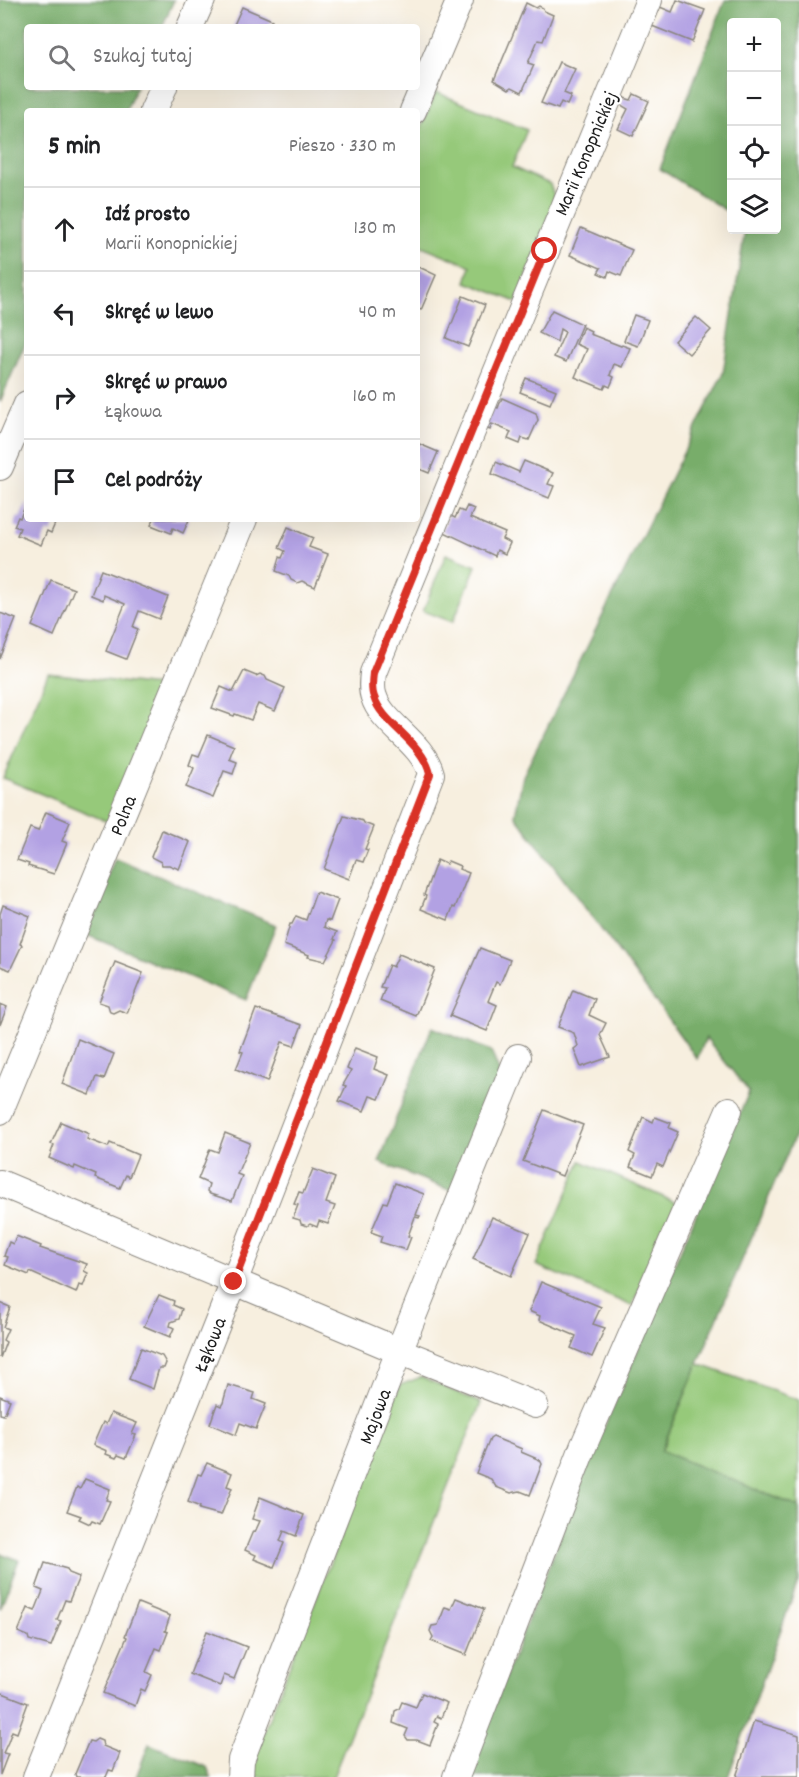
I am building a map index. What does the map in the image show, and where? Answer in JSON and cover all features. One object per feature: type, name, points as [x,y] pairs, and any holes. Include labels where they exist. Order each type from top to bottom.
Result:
[{"type":"street","points":[[191,24],[202,0]]},
{"type":"street","points":[[414,108],[460,0]]},
{"type":"street","name":"Marii Konopnickiej","points":[[430,774],[429,766],[418,750],[378,707],[374,697],[373,673],[649,0]]},
{"type":"street","points":[[154,108],[163,90]]},
{"type":"street","points":[[0,467],[24,411]]},
{"type":"street","name":"Polna","points":[[0,1111],[243,522]]},
{"type":"street","name":"Łąkowa","points":[[36,1777],[234,1282],[430,774]]},
{"type":"street","name":"Majowa","points":[[240,1777],[241,1760],[399,1350],[519,1057]]},
{"type":"street","points":[[456,1777],[583,1447],[729,1110]]},
{"type":"street","points":[[0,1183],[535,1405]]},
{"type":"green space","points":[[0,0],[174,0],[163,24],[24,24],[24,90],[135,90],[127,108],[24,108],[24,346],[0,402]]},
{"type":"green space","points":[[725,0],[799,0],[799,1126],[661,1451],[799,1507],[799,1579],[728,1777],[466,1777],[594,1451],[749,1092],[706,1038],[697,1059],[515,815],[523,776],[723,373],[744,234],[781,234],[781,18],[727,18],[727,211],[660,169]]},
{"type":"green space","points":[[436,92],[527,130],[512,167],[550,184],[556,201],[517,302],[466,282],[471,266],[420,245],[420,131]]},
{"type":"green space","points":[[446,554],[476,566],[453,622],[423,611]]},
{"type":"green space","points":[[48,674],[167,687],[111,823],[3,778]]},
{"type":"green space","points":[[115,858],[276,925],[246,1000],[84,934]]},
{"type":"green space","points":[[432,1027],[491,1051],[501,1076],[454,1192],[379,1162]]},
{"type":"green space","points":[[581,1161],[677,1203],[632,1306],[536,1265]]},
{"type":"green space","points":[[698,1364],[799,1400],[799,1507],[661,1452]]},
{"type":"green space","points":[[421,1377],[481,1403],[333,1777],[257,1777],[251,1764],[400,1385]]},
{"type":"green space","points":[[0,1553],[19,1560],[0,1609]]},
{"type":"green space","points":[[149,1744],[207,1767],[211,1777],[136,1777]]},
{"type":"building","points":[[677,0],[705,10],[692,42],[652,26],[660,7],[672,12]]},
{"type":"building","points":[[526,3],[536,8],[539,6],[553,15],[543,41],[538,40],[528,63],[534,65],[522,92],[512,87],[509,89],[494,80]]},
{"type":"building","points":[[242,7],[272,20],[270,24],[234,24]]},
{"type":"building","points":[[559,62],[575,69],[564,93],[571,96],[567,105],[561,102],[558,109],[541,103]]},
{"type":"building","points":[[634,94],[649,101],[633,136],[618,129],[628,109],[621,105],[624,98],[631,100]]},
{"type":"building","points":[[581,228],[632,250],[621,276],[609,271],[607,277],[598,273],[601,268],[570,255]]},
{"type":"building","points":[[420,267],[436,275],[420,310]]},
{"type":"building","points":[[463,296],[485,305],[468,347],[446,338]]},
{"type":"building","points":[[552,310],[582,324],[566,362],[554,357],[565,332],[560,329],[557,342],[539,333]]},
{"type":"building","points":[[634,315],[648,320],[638,346],[624,341]]},
{"type":"building","points":[[696,317],[711,330],[689,354],[674,341]]},
{"type":"building","points":[[583,327],[591,331],[590,334],[630,348],[622,367],[614,364],[610,375],[614,377],[610,387],[606,385],[604,389],[575,377],[587,349],[576,344]]},
{"type":"building","points":[[526,378],[556,390],[550,404],[520,392]]},
{"type":"building","points":[[502,398],[536,413],[538,420],[529,440],[522,438],[520,444],[508,439],[511,432],[492,424],[490,430],[481,426],[491,405],[498,408]]},
{"type":"building","points":[[420,444],[438,452],[429,473],[420,469]]},
{"type":"building","points":[[524,461],[553,473],[548,484],[554,486],[549,498],[492,474],[496,462],[519,472]]},
{"type":"building","points":[[467,506],[474,509],[470,518],[505,533],[502,539],[510,543],[505,554],[497,550],[495,556],[442,531],[449,515],[455,518],[459,510],[464,512]]},
{"type":"building","points":[[24,509],[24,522],[56,522],[51,533],[47,531],[41,545],[17,535],[20,528],[14,526],[18,517],[20,518]]},
{"type":"building","points":[[152,522],[188,522],[183,533],[173,528],[171,533],[151,525]]},
{"type":"building","points":[[288,527],[313,538],[309,547],[328,554],[315,587],[302,581],[297,583],[289,576],[276,571],[280,557],[282,558],[285,551],[279,548]]},
{"type":"building","points":[[101,570],[168,597],[159,619],[139,611],[133,627],[138,629],[126,659],[106,651],[125,604],[104,595],[103,600],[91,595]]},
{"type":"building","points":[[51,580],[74,589],[54,636],[32,626]]},
{"type":"building","points":[[0,613],[16,619],[0,659]]},
{"type":"building","points":[[244,671],[256,676],[260,674],[265,676],[267,680],[285,688],[275,711],[258,704],[251,720],[212,708],[221,687],[233,692]]},
{"type":"building","points":[[208,735],[234,746],[229,759],[237,762],[233,774],[224,771],[213,798],[186,787],[194,768],[189,765],[193,754],[199,756]]},
{"type":"building","points":[[46,812],[70,822],[62,841],[67,843],[54,874],[17,860],[30,828],[38,831]]},
{"type":"building","points":[[344,816],[363,821],[374,827],[365,849],[368,850],[363,862],[356,860],[349,879],[324,869]]},
{"type":"building","points":[[162,830],[190,842],[179,869],[162,865],[161,862],[151,857]]},
{"type":"building","points":[[437,860],[446,864],[448,861],[469,873],[448,920],[421,909]]},
{"type":"building","points":[[316,892],[338,900],[330,921],[326,920],[324,927],[337,932],[334,939],[336,940],[325,961],[308,957],[309,955],[284,945],[290,924],[296,916],[306,920]]},
{"type":"building","points":[[3,905],[30,916],[20,944],[22,945],[10,970],[0,966],[0,914]]},
{"type":"building","points":[[480,948],[510,960],[500,984],[496,982],[488,1001],[497,1005],[487,1031],[450,1016]]},
{"type":"building","points":[[399,954],[435,969],[416,1016],[380,1001],[385,988],[380,987],[389,965],[393,967]]},
{"type":"building","points":[[115,962],[143,973],[127,1013],[119,1010],[110,1012],[108,1005],[99,1002]]},
{"type":"building","points":[[573,990],[595,999],[589,1015],[606,1023],[600,1035],[610,1057],[581,1067],[574,1049],[578,1046],[574,1033],[558,1027]]},
{"type":"building","points":[[0,1004],[7,1007],[0,1025]]},
{"type":"building","points":[[256,1009],[302,1025],[294,1046],[282,1042],[267,1082],[236,1069],[243,1052],[240,1051]]},
{"type":"building","points":[[78,1039],[114,1054],[104,1079],[97,1077],[90,1095],[62,1084]]},
{"type":"building","points":[[355,1048],[378,1057],[374,1069],[389,1075],[379,1099],[370,1096],[364,1111],[339,1101],[346,1086],[343,1085],[351,1071],[347,1069]]},
{"type":"building","points":[[544,1110],[583,1125],[562,1176],[523,1161]]},
{"type":"building","points":[[643,1117],[653,1122],[655,1117],[671,1123],[669,1128],[678,1132],[663,1167],[657,1164],[652,1176],[630,1167],[635,1155],[629,1152]]},
{"type":"building","points":[[61,1122],[89,1134],[87,1139],[108,1147],[110,1143],[138,1155],[129,1177],[126,1175],[120,1188],[95,1178],[96,1175],[75,1166],[74,1169],[49,1158],[54,1145],[51,1144]]},
{"type":"building","points":[[225,1133],[250,1143],[237,1174],[242,1176],[232,1201],[210,1194],[207,1191],[209,1184],[198,1179],[210,1149],[218,1152]]},
{"type":"building","points":[[313,1169],[335,1178],[326,1203],[335,1206],[328,1224],[319,1221],[317,1227],[301,1224],[300,1220],[293,1218],[298,1205],[294,1204],[299,1192],[303,1193]]},
{"type":"building","points":[[395,1183],[424,1194],[416,1215],[420,1216],[415,1217],[406,1250],[380,1242],[382,1236],[371,1232]]},
{"type":"building","points":[[492,1217],[530,1233],[511,1276],[473,1259]]},
{"type":"building","points":[[16,1236],[41,1246],[40,1248],[87,1264],[84,1271],[88,1273],[83,1286],[79,1285],[76,1293],[30,1272],[29,1275],[5,1265],[8,1257],[4,1256],[9,1242],[13,1244]]},
{"type":"building","points":[[541,1282],[601,1307],[593,1324],[605,1328],[592,1357],[571,1348],[576,1336],[539,1320],[540,1316],[529,1311]]},
{"type":"building","points":[[159,1295],[174,1301],[173,1305],[182,1309],[179,1319],[171,1322],[170,1326],[174,1328],[170,1337],[144,1326]]},
{"type":"building","points":[[0,1303],[10,1307],[3,1327],[8,1329],[3,1340],[6,1342],[0,1358]]},
{"type":"building","points":[[141,1348],[162,1356],[166,1363],[164,1368],[159,1368],[153,1389],[129,1379]]},
{"type":"building","points":[[228,1385],[255,1393],[253,1399],[266,1404],[256,1429],[240,1423],[236,1435],[210,1424],[217,1404],[221,1406],[223,1403]]},
{"type":"building","points":[[0,1396],[10,1400],[4,1415],[0,1414]]},
{"type":"building","points":[[111,1413],[137,1423],[132,1434],[136,1435],[126,1458],[118,1455],[116,1458],[93,1445],[103,1422],[106,1424]]},
{"type":"building","points":[[493,1437],[522,1449],[521,1452],[540,1460],[542,1464],[530,1495],[520,1491],[511,1493],[496,1487],[491,1479],[476,1473],[490,1439]]},
{"type":"building","points":[[207,1463],[232,1473],[227,1486],[232,1488],[221,1515],[199,1509],[200,1507],[188,1502],[198,1474],[201,1475]]},
{"type":"building","points":[[85,1479],[110,1489],[106,1500],[110,1501],[100,1524],[92,1521],[90,1524],[79,1519],[81,1516],[67,1511],[77,1487],[80,1489]]},
{"type":"building","points":[[260,1497],[304,1515],[296,1536],[284,1531],[280,1541],[284,1543],[274,1567],[254,1559],[256,1555],[245,1550],[260,1521],[252,1519]]},
{"type":"building","points":[[45,1563],[67,1569],[69,1573],[79,1577],[69,1601],[65,1600],[57,1620],[61,1621],[51,1646],[29,1640],[28,1636],[18,1632],[28,1608],[35,1611],[43,1591],[36,1588]]},
{"type":"building","points":[[456,1598],[484,1609],[466,1655],[431,1641],[432,1626],[438,1625],[445,1607],[451,1609]]},
{"type":"building","points":[[138,1603],[170,1616],[165,1631],[168,1632],[161,1650],[156,1648],[146,1672],[152,1675],[145,1691],[141,1689],[135,1706],[103,1693],[127,1637],[125,1636]]},
{"type":"building","points":[[207,1631],[247,1647],[234,1679],[224,1675],[220,1686],[190,1674]]},
{"type":"building","points":[[0,1692],[28,1703],[17,1733],[12,1731],[3,1753],[8,1754],[0,1775]]},
{"type":"building","points":[[422,1693],[447,1703],[441,1718],[437,1716],[434,1722],[438,1724],[430,1745],[417,1740],[408,1740],[405,1736],[408,1729],[393,1723],[395,1711],[399,1709],[402,1702],[416,1707]]},
{"type":"building","points":[[754,1721],[799,1735],[799,1777],[736,1777]]},
{"type":"building","points":[[97,1739],[102,1741],[103,1746],[120,1753],[113,1771],[109,1770],[106,1777],[76,1777],[75,1774],[89,1741],[93,1742]]},
{"type":"route","points":[[234,1282],[430,774],[429,766],[418,750],[378,707],[372,686],[373,673],[545,251]]}]
